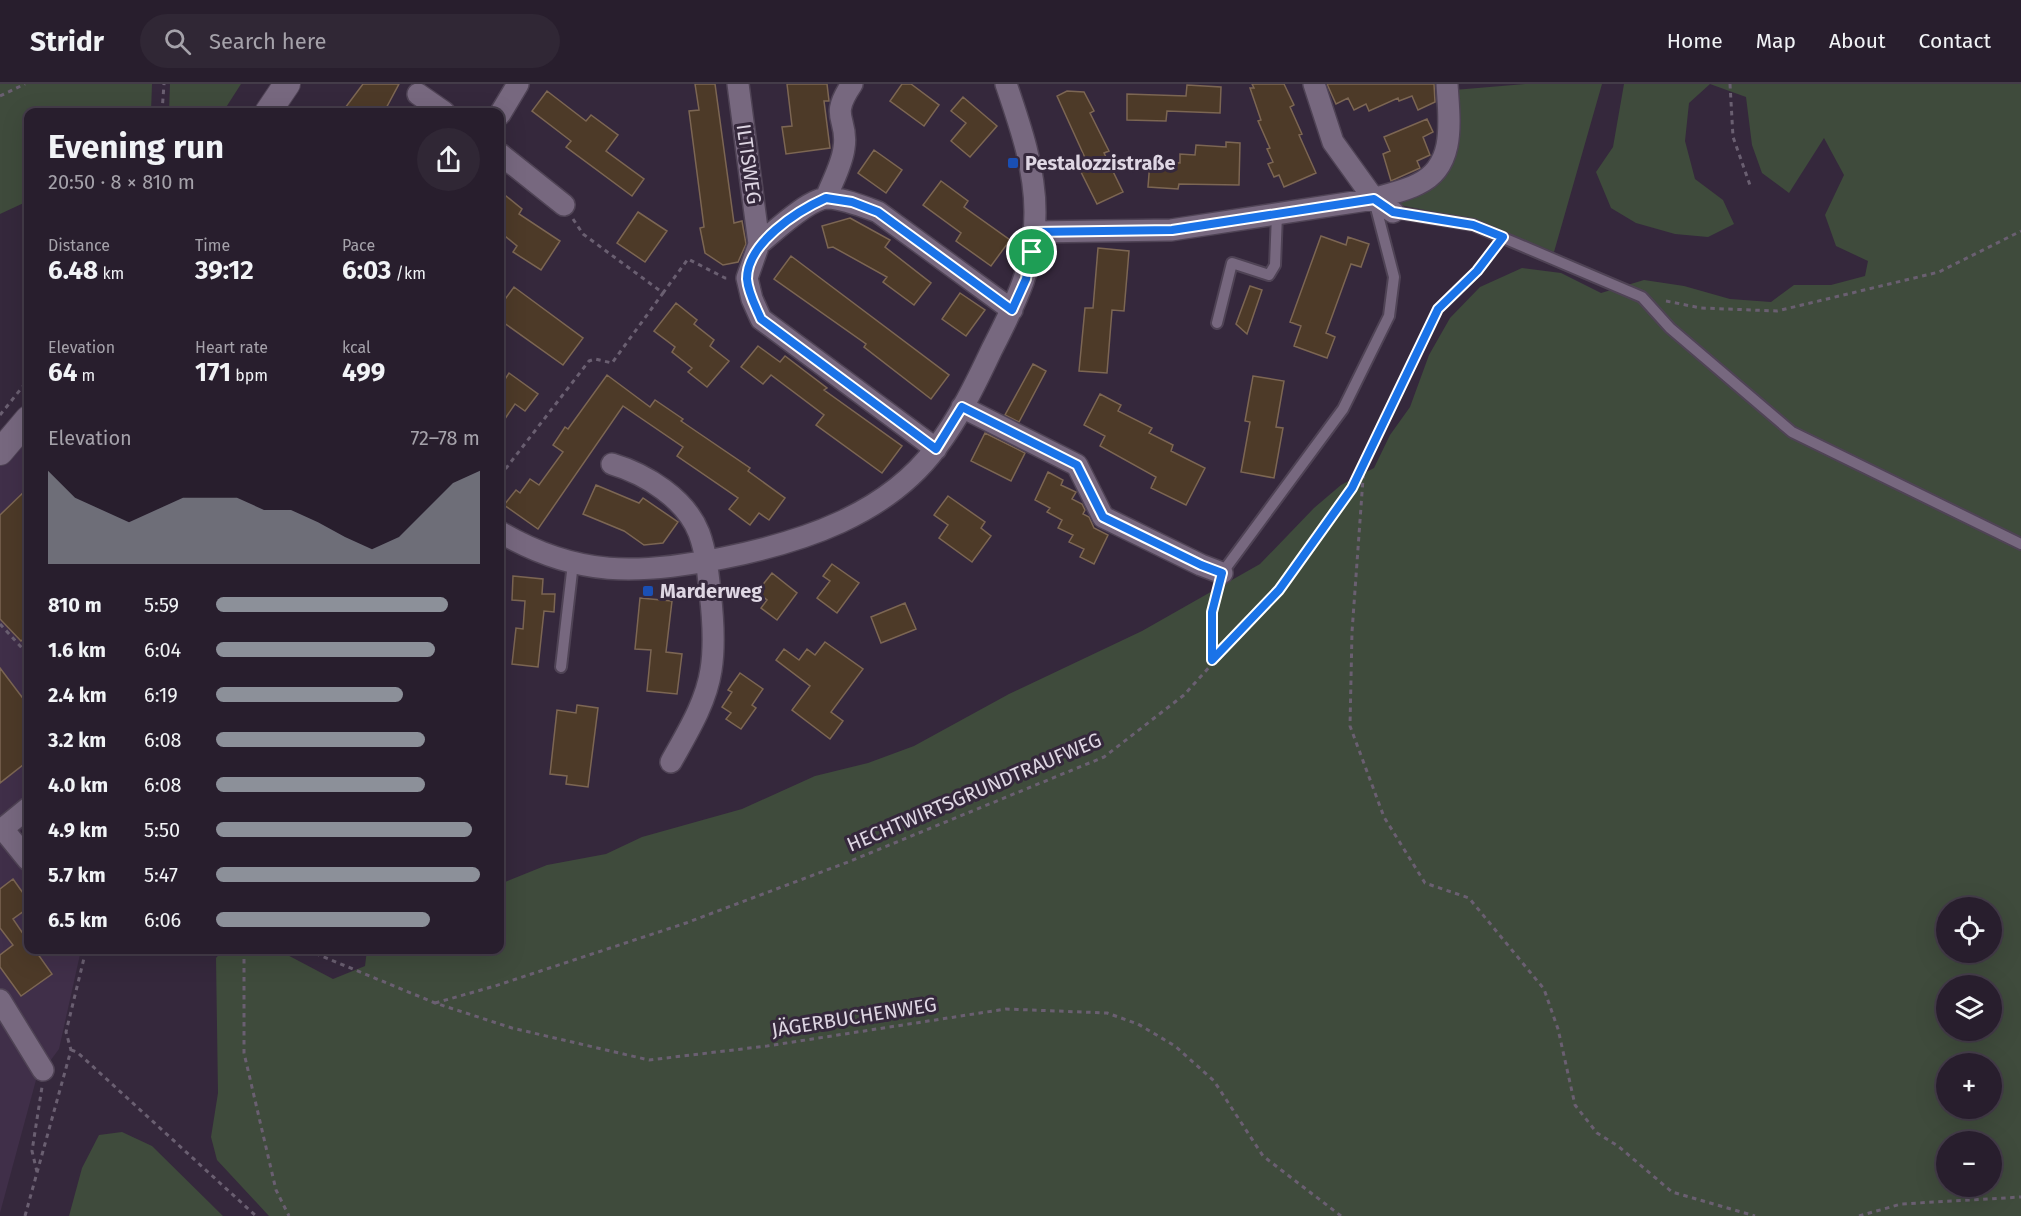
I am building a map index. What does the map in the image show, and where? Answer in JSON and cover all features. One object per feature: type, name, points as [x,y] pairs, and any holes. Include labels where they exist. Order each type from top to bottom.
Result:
[{"type":"street","points":[[271,108],[287,84]]},
{"type":"street","points":[[504,108],[518,84]]},
{"type":"street","name":"ILTISWEG","points":[[738,84],[759,244]]},
{"type":"street","points":[[826,198],[845,144],[839,116],[841,99],[852,84]]},
{"type":"street","points":[[504,534],[527,547],[573,563],[621,571],[646,571],[751,552],[818,533],[864,510],[902,484],[936,449],[962,407],[1026,279],[1034,232],[1035,209],[1029,163],[1006,84]]},
{"type":"street","points":[[1314,84],[1333,142],[1374,199],[1393,212]]},
{"type":"street","points":[[1034,232],[1172,230],[1374,199],[1419,184],[1437,170],[1449,143],[1447,84]]},
{"type":"street","points":[[418,94],[438,108]]},
{"type":"street","points":[[504,157],[564,205]]},
{"type":"street","points":[[936,449],[761,319],[752,299],[747,278],[759,244],[808,206],[826,198],[852,202],[878,212],[1012,310]]},
{"type":"street","points":[[962,407],[1077,465],[1103,517],[1222,573]]},
{"type":"street","points":[[0,452],[24,424]]},
{"type":"street","points":[[612,464],[632,470],[654,482],[684,510],[699,532],[706,561],[713,616],[711,670],[696,716],[671,762]]},
{"type":"street","points":[[24,811],[2,830],[24,855]]},
{"type":"street","points":[[0,1000],[43,1070]]},
{"type":"lane","points":[[1222,573],[1342,409],[1389,316],[1394,277],[1374,199]]},
{"type":"lane","points":[[1393,212],[1473,225],[1642,297],[1670,328],[1792,432],[2021,544]]},
{"type":"lane","points":[[1216,323],[1232,263],[1269,274],[1275,265],[1277,214]]},
{"type":"lane","points":[[561,668],[573,563]]},
{"type":"path","points":[[0,96],[25,84]]},
{"type":"path","points":[[162,108],[164,84]]},
{"type":"path","points":[[1730,84],[1733,137],[1751,188]]},
{"type":"path","points":[[564,205],[583,234],[663,293]]},
{"type":"path","points":[[1642,297],[1701,308],[1778,311],[1939,272],[2021,231]]},
{"type":"path","name":"HECHTWIRTSGRUNDTRAUFWEG","points":[[435,1003],[495,986],[686,923],[849,862],[1104,757],[1184,695],[1212,660],[1279,590],[1352,488],[1438,309],[1477,271],[1503,237]]},
{"type":"path","points":[[504,471],[589,361],[595,359],[612,363],[688,259],[725,278],[747,278]]},
{"type":"path","points":[[0,415],[24,385]]},
{"type":"path","points":[[1364,463],[1352,632],[1350,726],[1384,817],[1425,883],[1469,898],[1544,989],[1558,1029],[1575,1105],[1597,1132],[1618,1146],[1672,1192],[1755,1216]]},
{"type":"path","points":[[1212,660],[1212,612],[1222,573]]},
{"type":"path","points":[[0,624],[24,648]]},
{"type":"path","points":[[25,1216],[71,1050],[66,1032],[85,954]]},
{"type":"path","points":[[244,954],[244,1053],[276,1190],[289,1216]]},
{"type":"path","name":"JÄGERBUCHENWEG","points":[[317,954],[435,1003],[512,1028],[649,1060],[767,1046],[1005,1009],[1107,1013],[1138,1024],[1175,1046],[1214,1081],[1263,1156],[1341,1216]]},
{"type":"path","points":[[71,1050],[77,1052],[256,1216]]},
{"type":"path","points":[[38,1172],[34,1166],[32,1151],[43,1070]]},
{"type":"path","points":[[1859,1216],[1901,1204],[2021,1197]]},
{"type":"shaded area","points":[[24,432],[24,828],[12,840],[24,855],[24,954],[80,954],[59,1049],[36,1080],[0,1213],[0,460]]},
{"type":"green space","points":[[0,84],[152,84],[151,108],[24,108],[24,203],[0,214]]},
{"type":"green space","points":[[170,84],[241,84],[226,108],[169,108]]},
{"type":"green space","points":[[1525,84],[1602,84],[1554,252],[1476,220],[1394,204],[1423,192],[1454,90]]},
{"type":"green space","points":[[1624,84],[1710,84],[1689,103],[1685,141],[1695,179],[1723,200],[1734,224],[1708,237],[1675,234],[1636,223],[1611,208],[1596,172],[1613,147]]},
{"type":"green space","points":[[1710,84],[2021,84],[2021,1216],[269,1216],[217,1160],[211,1137],[218,1093],[216,958],[220,954],[286,954],[333,979],[365,966],[366,954],[504,954],[504,882],[547,865],[606,854],[642,837],[742,809],[815,776],[868,763],[914,746],[1009,694],[1142,631],[1260,564],[1314,508],[1341,485],[1374,468],[1390,435],[1410,407],[1429,355],[1450,318],[1480,287],[1522,268],[1561,273],[1601,293],[1644,280],[1684,286],[1730,299],[1771,302],[1794,285],[1831,285],[1865,276],[1868,261],[1836,246],[1825,215],[1844,175],[1824,138],[1789,193],[1762,173],[1752,145],[1746,97]]},
{"type":"green space","points":[[122,1132],[152,1146],[223,1216],[69,1216],[82,1168],[99,1135]]},
{"type":"building","points":[[363,84],[399,84],[386,108],[345,108]]},
{"type":"building","points":[[695,84],[715,84],[734,223],[742,221],[746,244],[738,262],[723,265],[705,253],[700,228],[704,227],[689,111],[699,110]]},
{"type":"building","points":[[787,84],[827,84],[829,101],[824,101],[830,148],[786,154],[782,127],[792,126]]},
{"type":"building","points":[[902,84],[911,84],[939,105],[924,126],[890,101]]},
{"type":"building","points":[[1252,84],[1284,84],[1294,105],[1290,107],[1302,134],[1299,135],[1316,173],[1284,187],[1279,175],[1274,177],[1268,164],[1273,162],[1267,149],[1270,148],[1258,121],[1261,120],[1250,88],[1254,88]]},
{"type":"building","points":[[1327,84],[1434,84],[1435,102],[1418,110],[1412,96],[1399,101],[1398,98],[1369,111],[1366,104],[1354,110],[1348,98],[1336,104]]},
{"type":"building","points":[[1187,85],[1221,87],[1220,113],[1167,111],[1166,121],[1127,120],[1127,94],[1186,96]]},
{"type":"building","points":[[547,91],[586,121],[591,115],[618,135],[606,151],[644,179],[632,196],[566,147],[571,141],[532,111]]},
{"type":"building","points":[[1067,91],[1084,92],[1094,111],[1090,113],[1109,151],[1104,153],[1123,192],[1097,204],[1078,166],[1087,162],[1057,96]]},
{"type":"building","points":[[963,97],[997,126],[970,157],[951,141],[966,123],[951,111]]},
{"type":"building","points":[[1427,119],[1433,132],[1423,137],[1430,155],[1417,161],[1420,168],[1391,181],[1383,154],[1390,151],[1384,137]]},
{"type":"building","points":[[1226,142],[1240,143],[1239,185],[1179,184],[1178,189],[1148,187],[1150,161],[1180,163],[1180,154],[1195,155],[1196,145],[1226,147]]},
{"type":"building","points":[[874,150],[902,170],[886,193],[858,173]]},
{"type":"building","points":[[941,181],[968,201],[964,207],[1010,240],[991,266],[956,241],[961,233],[923,205]]},
{"type":"building","points":[[504,194],[522,209],[519,214],[560,241],[541,270],[513,252],[517,246],[504,235]]},
{"type":"building","points":[[638,212],[667,231],[645,262],[617,243]]},
{"type":"building","points":[[850,218],[890,240],[885,247],[931,283],[914,305],[883,282],[887,277],[833,247],[828,248],[822,226]]},
{"type":"building","points":[[1321,236],[1346,245],[1348,237],[1369,244],[1361,267],[1351,264],[1326,333],[1335,337],[1327,358],[1294,346],[1301,326],[1290,322]]},
{"type":"building","points":[[1098,248],[1129,251],[1124,311],[1112,310],[1107,373],[1079,371],[1085,308],[1093,308]]},
{"type":"building","points":[[791,256],[949,375],[931,399],[864,347],[866,344],[774,279]]},
{"type":"building","points":[[1250,286],[1262,290],[1247,334],[1236,324]]},
{"type":"building","points":[[514,287],[583,338],[563,365],[504,323],[504,301]]},
{"type":"building","points":[[960,293],[985,310],[966,336],[942,319]]},
{"type":"building","points":[[676,303],[697,320],[694,324],[714,340],[710,346],[729,361],[707,387],[688,372],[692,368],[672,352],[675,347],[654,331]]},
{"type":"building","points":[[758,346],[780,362],[785,356],[827,388],[824,390],[902,446],[882,473],[816,425],[824,415],[771,375],[763,384],[741,367]]},
{"type":"building","points":[[1033,364],[1046,371],[1019,422],[1005,415]]},
{"type":"building","points":[[509,373],[538,394],[525,411],[515,404],[504,420],[504,381]]},
{"type":"building","points":[[607,375],[650,407],[655,400],[683,419],[681,421],[750,468],[748,471],[785,498],[769,520],[759,513],[750,525],[729,509],[738,498],[677,456],[683,447],[623,406],[538,529],[504,505],[516,490],[520,493],[530,479],[539,485],[563,452],[553,445],[565,427],[568,429]]},
{"type":"building","points":[[1253,376],[1284,381],[1276,427],[1283,428],[1274,478],[1241,472],[1250,422],[1245,421]]},
{"type":"building","points":[[1100,394],[1121,405],[1118,411],[1152,428],[1149,433],[1173,445],[1171,451],[1205,468],[1186,505],[1151,488],[1156,477],[1100,446],[1105,436],[1084,425]]},
{"type":"building","points":[[985,433],[1025,453],[1011,481],[971,461]]},
{"type":"building","points":[[1048,472],[1063,480],[1061,485],[1076,492],[1072,499],[1082,504],[1085,510],[1083,514],[1089,517],[1094,528],[1108,535],[1094,564],[1080,557],[1084,549],[1069,542],[1073,535],[1058,528],[1062,520],[1047,512],[1050,508],[1035,500]]},
{"type":"building","points":[[596,485],[639,503],[643,498],[678,522],[663,543],[644,545],[624,531],[583,514]]},
{"type":"building","points":[[24,492],[24,638],[21,641],[0,619],[0,515]]},
{"type":"building","points":[[948,496],[985,522],[981,528],[991,536],[972,562],[939,538],[948,525],[934,515]]},
{"type":"building","points":[[832,564],[859,583],[837,613],[817,598],[830,581],[823,576]]},
{"type":"building","points":[[772,573],[797,593],[777,620],[761,608],[767,600],[757,592]]},
{"type":"building","points":[[513,576],[543,579],[542,594],[555,594],[554,612],[544,611],[538,667],[512,664],[516,628],[523,629],[525,601],[512,600]]},
{"type":"building","points":[[640,598],[672,601],[666,652],[682,654],[677,694],[647,691],[651,650],[635,649]]},
{"type":"building","points":[[905,603],[916,629],[881,643],[871,617]]},
{"type":"building","points":[[825,642],[863,669],[831,712],[843,721],[830,739],[792,710],[810,686],[776,660],[784,649],[799,660],[807,649],[815,655]]},
{"type":"building","points":[[0,668],[24,700],[24,764],[0,783]]},
{"type":"building","points":[[740,673],[763,689],[752,705],[756,708],[741,729],[726,719],[731,713],[722,707],[732,692],[728,690]]},
{"type":"building","points":[[577,705],[598,708],[588,787],[566,784],[567,776],[550,774],[557,710],[576,713]]},
{"type":"building","points":[[13,879],[24,894],[24,911],[13,919],[24,935],[24,954],[38,954],[52,974],[21,996],[0,967],[0,955],[13,945],[0,928],[0,889]]},
{"type":"place","name":"Pestalozzistraße","points":[[1013,163]]},
{"type":"place","name":"Marderweg","points":[[648,591]]},
{"type":"route","points":[[826,198],[852,202],[878,212],[1012,310],[1026,279],[1032,252],[1034,232],[1172,230],[1374,199],[1393,212],[1473,225],[1503,237],[1477,271],[1438,309],[1352,488],[1279,590],[1212,660],[1212,612],[1222,573],[1103,517],[1077,465],[962,407],[936,449],[761,319],[752,299],[747,278],[759,244],[808,206],[826,198]]}]
